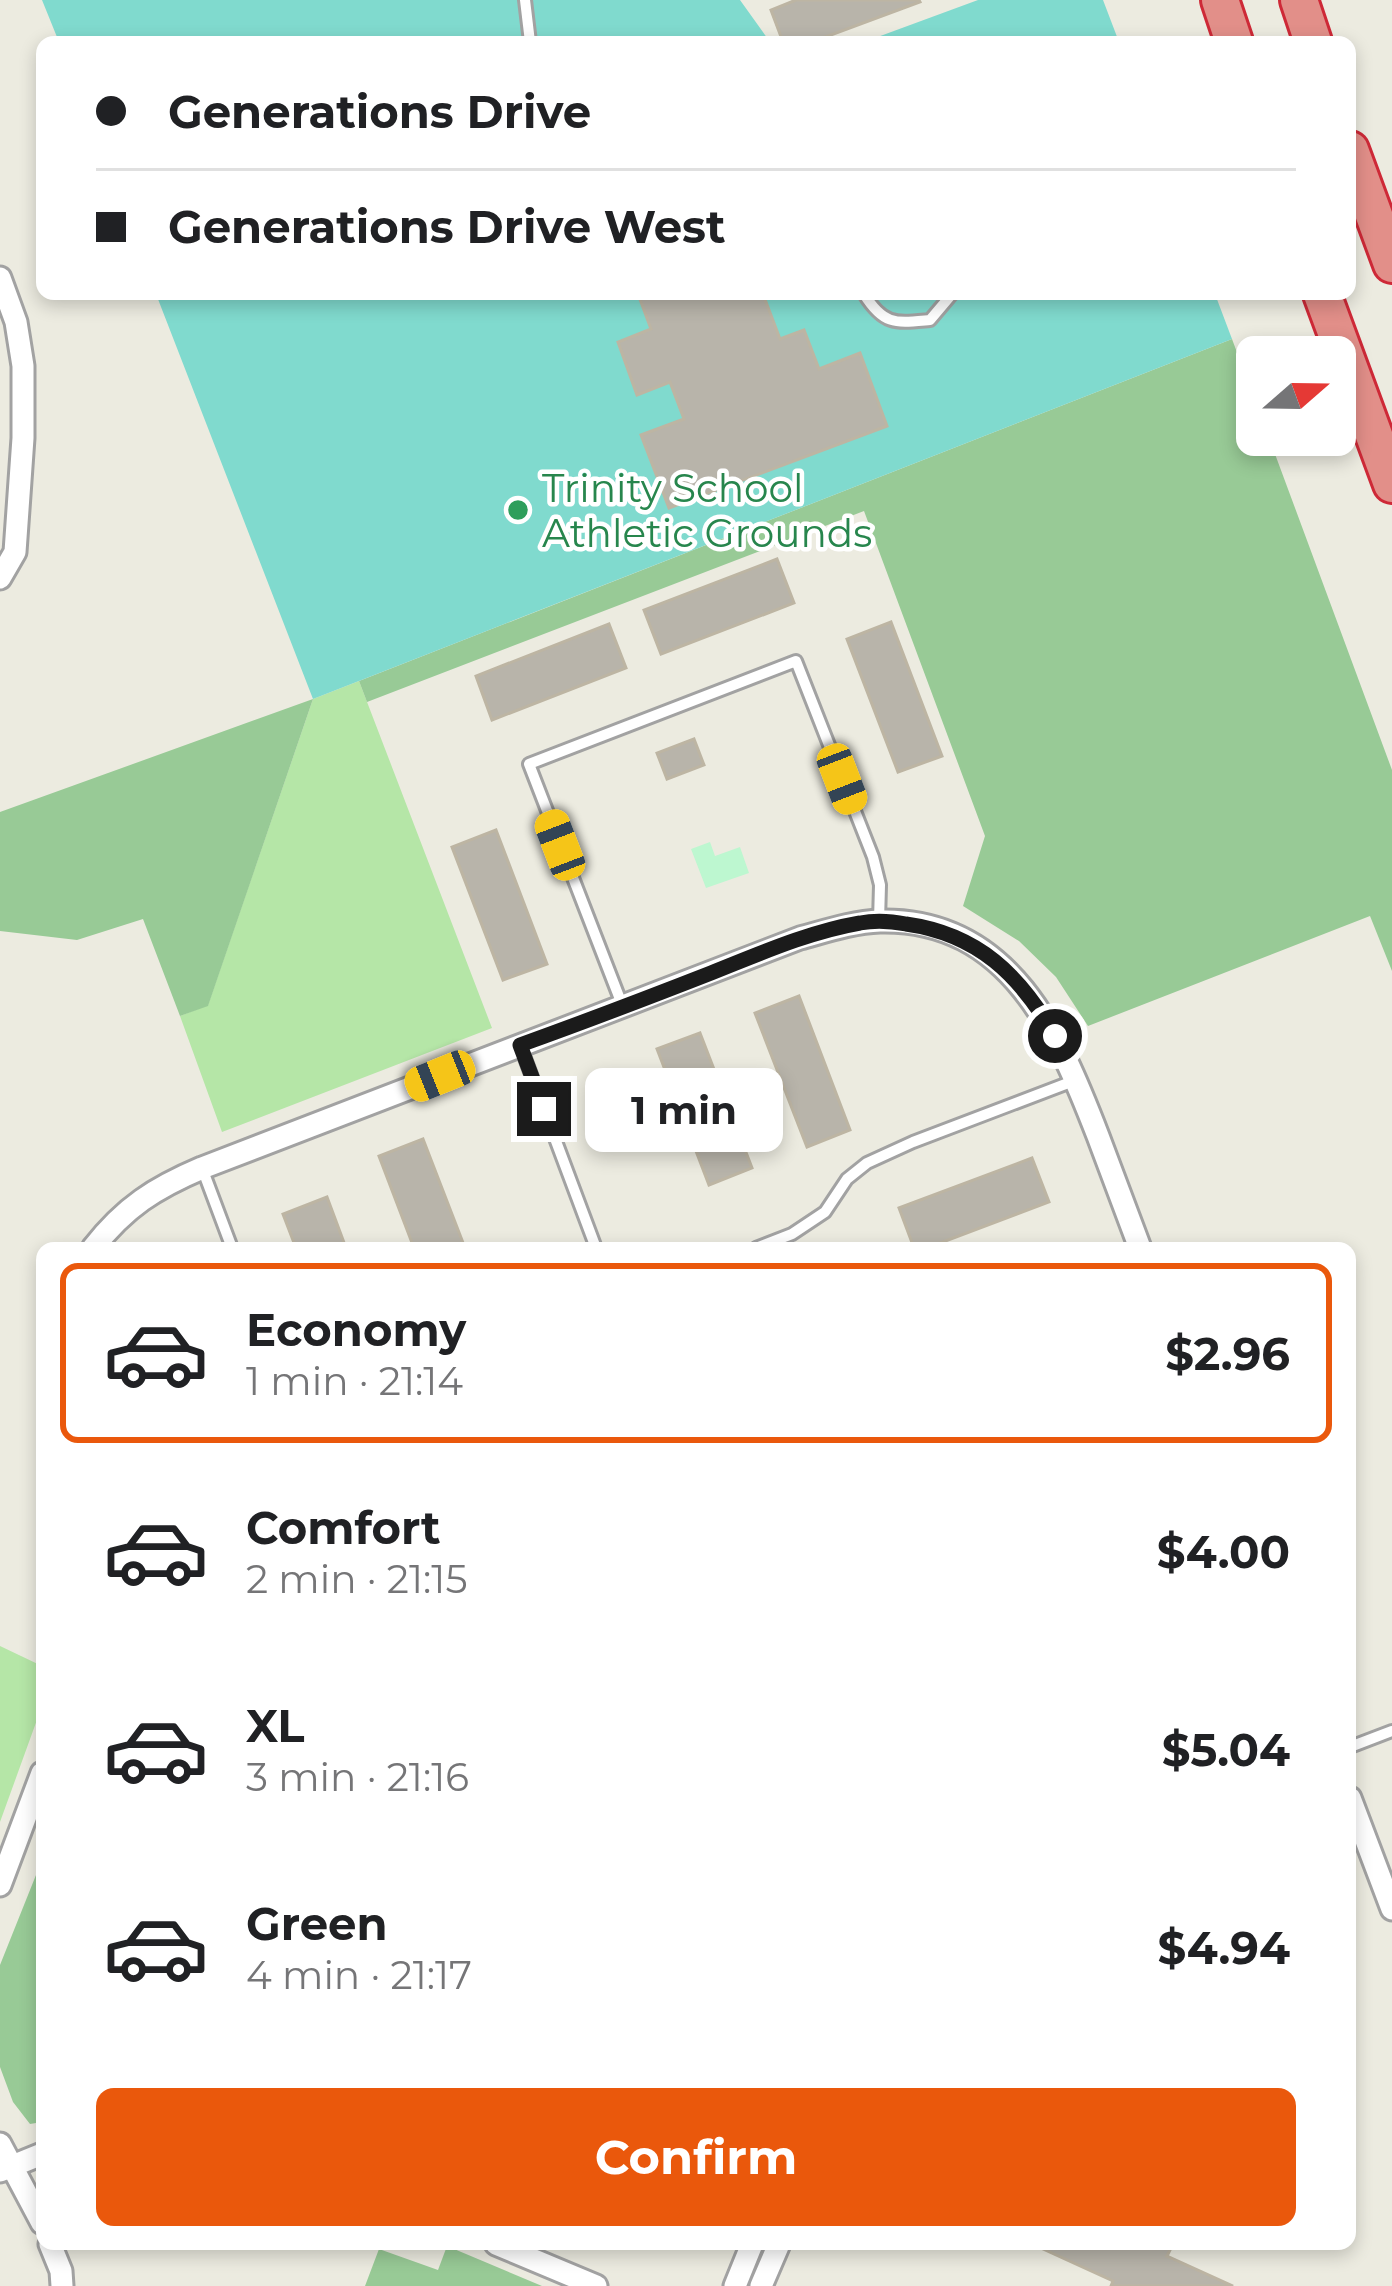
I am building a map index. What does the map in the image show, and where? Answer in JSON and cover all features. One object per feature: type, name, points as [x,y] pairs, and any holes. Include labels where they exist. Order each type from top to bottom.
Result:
[{"type":"highway","points":[[1220,0],[1232,36]]},
{"type":"highway","points":[[1299,0],[1311,36]]},
{"type":"highway","points":[[1356,165],[1392,264]]},
{"type":"highway","points":[[1324,300],[1392,484]]},
{"type":"street","points":[[0,278],[22,350],[23,390],[15,552],[0,578]]},
{"type":"street","points":[[98,1242],[128,1209],[160,1186],[202,1168],[800,938],[879,921],[952,934],[986,953],[1035,1002],[1076,1080],[1138,1242]]},
{"type":"street","points":[[0,1885],[36,1789]]},
{"type":"street","points":[[1356,1814],[1392,1909]]},
{"type":"street","points":[[0,2144],[5,2169],[36,2214]]},
{"type":"street","points":[[5,2169],[36,2156]]},
{"type":"street","points":[[52,2250],[62,2286]]},
{"type":"street","points":[[510,2250],[596,2286]]},
{"type":"street","points":[[735,2286],[750,2250]]},
{"type":"street","points":[[761,2286],[776,2250]]},
{"type":"lane","points":[[525,0],[529,36]]},
{"type":"lane","points":[[868,300],[876,313],[896,322],[930,320],[947,300]]},
{"type":"lane","points":[[622,1007],[530,764],[796,661],[873,857],[880,885],[879,921]]},
{"type":"lane","points":[[520,1045],[594,1242]]},
{"type":"lane","points":[[771,1242],[825,1212],[848,1179],[867,1163],[1076,1080]]},
{"type":"lane","points":[[202,1168],[230,1242]]},
{"type":"lane","points":[[1356,1745],[1392,1731]]},
{"type":"green space","points":[[1232,339],[1236,350],[1236,456],[1276,456],[1392,770],[1392,971],[1370,916],[1088,1026],[1056,977],[1019,941],[963,906],[985,836],[864,511],[367,702],[359,681]]},
{"type":"green space","points":[[359,681],[492,1028],[222,1132],[180,1016],[208,1005],[313,699]]},
{"type":"green space","points":[[313,699],[208,1006],[180,1016],[143,919],[77,940],[0,931],[0,812]]},
{"type":"green space","points":[[710,842],[715,856],[740,847],[749,873],[706,888],[691,849]]},
{"type":"green space","points":[[0,1646],[36,1663],[36,1723],[0,1822]]},
{"type":"green space","points":[[36,1875],[36,2123],[30,2124],[13,2102],[0,2067],[0,1965]]},
{"type":"green space","points":[[379,2250],[438,2270],[446,2250],[456,2250],[542,2286],[365,2286]]},
{"type":"shaded area","points":[[42,0],[740,0],[766,36],[57,36]]},
{"type":"shaded area","points":[[978,0],[1103,0],[1117,36],[880,36]]},
{"type":"shaded area","name":"Trinity School Athletic Grounds","points":[[158,300],[1217,300],[1232,339],[313,699]]},
{"type":"building","points":[[796,0],[920,2],[828,36],[781,36],[771,10]]},
{"type":"building","points":[[640,300],[765,300],[780,339],[804,330],[819,369],[860,353],[887,426],[669,508],[641,435],[684,419],[670,382],[637,395],[618,342],[651,329]]},
{"type":"building","points":[[777,559],[794,603],[661,654],[644,610]]},
{"type":"building","points":[[891,622],[942,756],[898,772],[847,639]]},
{"type":"building","points":[[609,624],[626,668],[492,720],[476,676]]},
{"type":"building","points":[[694,739],[704,765],[667,779],[657,753]]},
{"type":"building","points":[[496,830],[547,964],[503,980],[452,847]]},
{"type":"building","points":[[799,996],[850,1130],[807,1147],[755,1013]]},
{"type":"building","points":[[700,1033],[752,1168],[709,1185],[657,1049]]},
{"type":"building","points":[[423,1139],[463,1242],[412,1242],[379,1156]]},
{"type":"building","points":[[1032,1158],[1049,1202],[943,1242],[912,1242],[899,1208]]},
{"type":"building","points":[[327,1197],[344,1242],[294,1242],[283,1214]]},
{"type":"building","points":[[1045,2250],[1170,2250],[1167,2256],[1233,2286],[1111,2286],[1113,2281]]},
{"type":"place","name":"Trinity School Athletic Grounds","points":[[518,510]]},
{"type":"route","points":[[544,1109],[520,1045],[800,938],[861,922],[920,926],[952,934],[986,953],[1035,1002],[1055,1036]]}]
